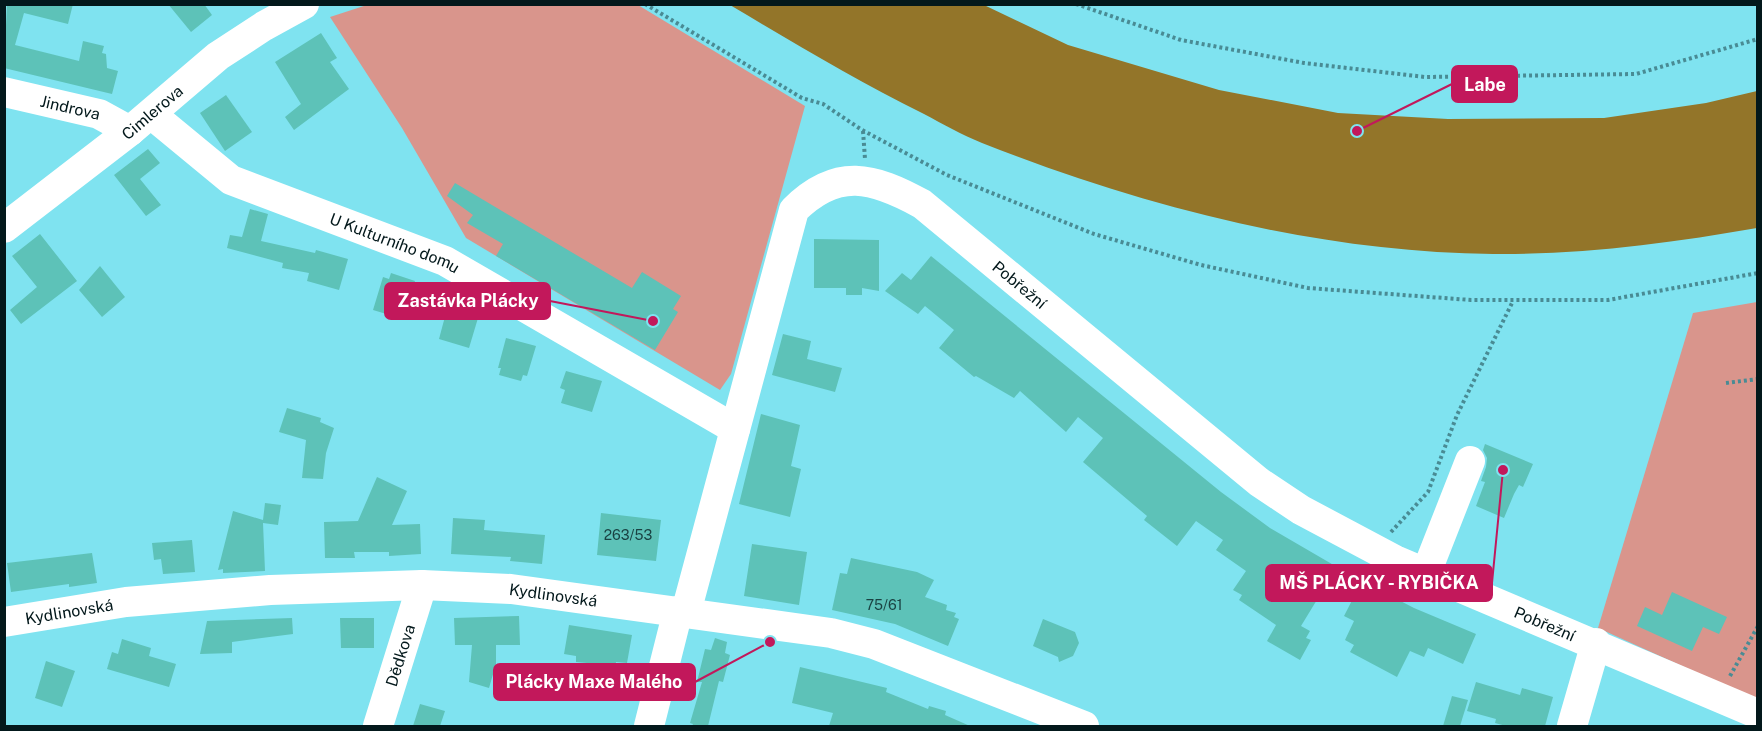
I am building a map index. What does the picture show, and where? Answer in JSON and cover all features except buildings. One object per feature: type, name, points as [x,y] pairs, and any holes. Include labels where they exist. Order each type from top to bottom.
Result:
[{"type":"street","name":"Cimlerova","points":[[4,228],[140,122],[218,56],[264,26],[304,4]]},
{"type":"street","name":"Jindrova","points":[[4,92],[140,122]]},
{"type":"street","name":"U Kulturního domu","points":[[140,122],[225,176],[445,261],[735,429]]},
{"type":"street","name":"Pobřežní","points":[[649,726],[735,429],[794,210],[810,195],[827,186],[848,180],[867,181],[893,188],[922,204],[1258,482],[1301,510],[1378,551],[1426,573],[1596,643],[1758,714]]},
{"type":"street","points":[[1426,573],[1470,461]]},
{"type":"street","name":"Kydlinovská","points":[[4,622],[126,602],[270,590],[422,585],[511,589],[831,633],[874,644],[1033,718],[1084,726]]},
{"type":"street","name":"Dědkova","points":[[378,726],[422,585]]},
{"type":"street","name":"Pobřežní","points":[[1572,726],[1596,643]]},
{"type":"path","points":[[645,4],[802,98],[823,104],[862,130],[947,175],[1094,234],[1200,265],[1308,288],[1513,301],[1608,300],[1758,273]]},
{"type":"path","points":[[1076,4],[1181,40],[1304,63],[1425,77],[1636,74],[1758,39]]},
{"type":"path","points":[[1378,551],[1386,537],[1428,492],[1457,415],[1513,301]]},
{"type":"path","points":[[1726,383],[1758,379]]},
{"type":"path","points":[[1718,697],[1758,626]]},
{"type":"shaded area","points":[[370,4],[638,5],[805,106],[731,374],[720,390],[466,238],[402,128],[330,17]]},
{"type":"shaded area","points":[[730,5],[984,5],[1068,45],[1219,90],[1338,113],[1448,119],[1604,118],[1706,103],[1757,91],[1757,228],[1626,247],[1493,254],[1362,245],[1233,222],[1106,187],[975,140],[850,75]]},
{"type":"shaded area","points":[[1757,302],[1757,700],[1598,628],[1693,313]]},
{"type":"place","name":"Labe","points":[[1357,131]]},
{"type":"place","name":"Zastávka Plácky","points":[[653,321]]},
{"type":"place","name":"MŠ PLÁCKY - RYBIČKA","points":[[1503,470]]},
{"type":"place","name":"Plácky Maxe Malého","points":[[770,642]]}]
